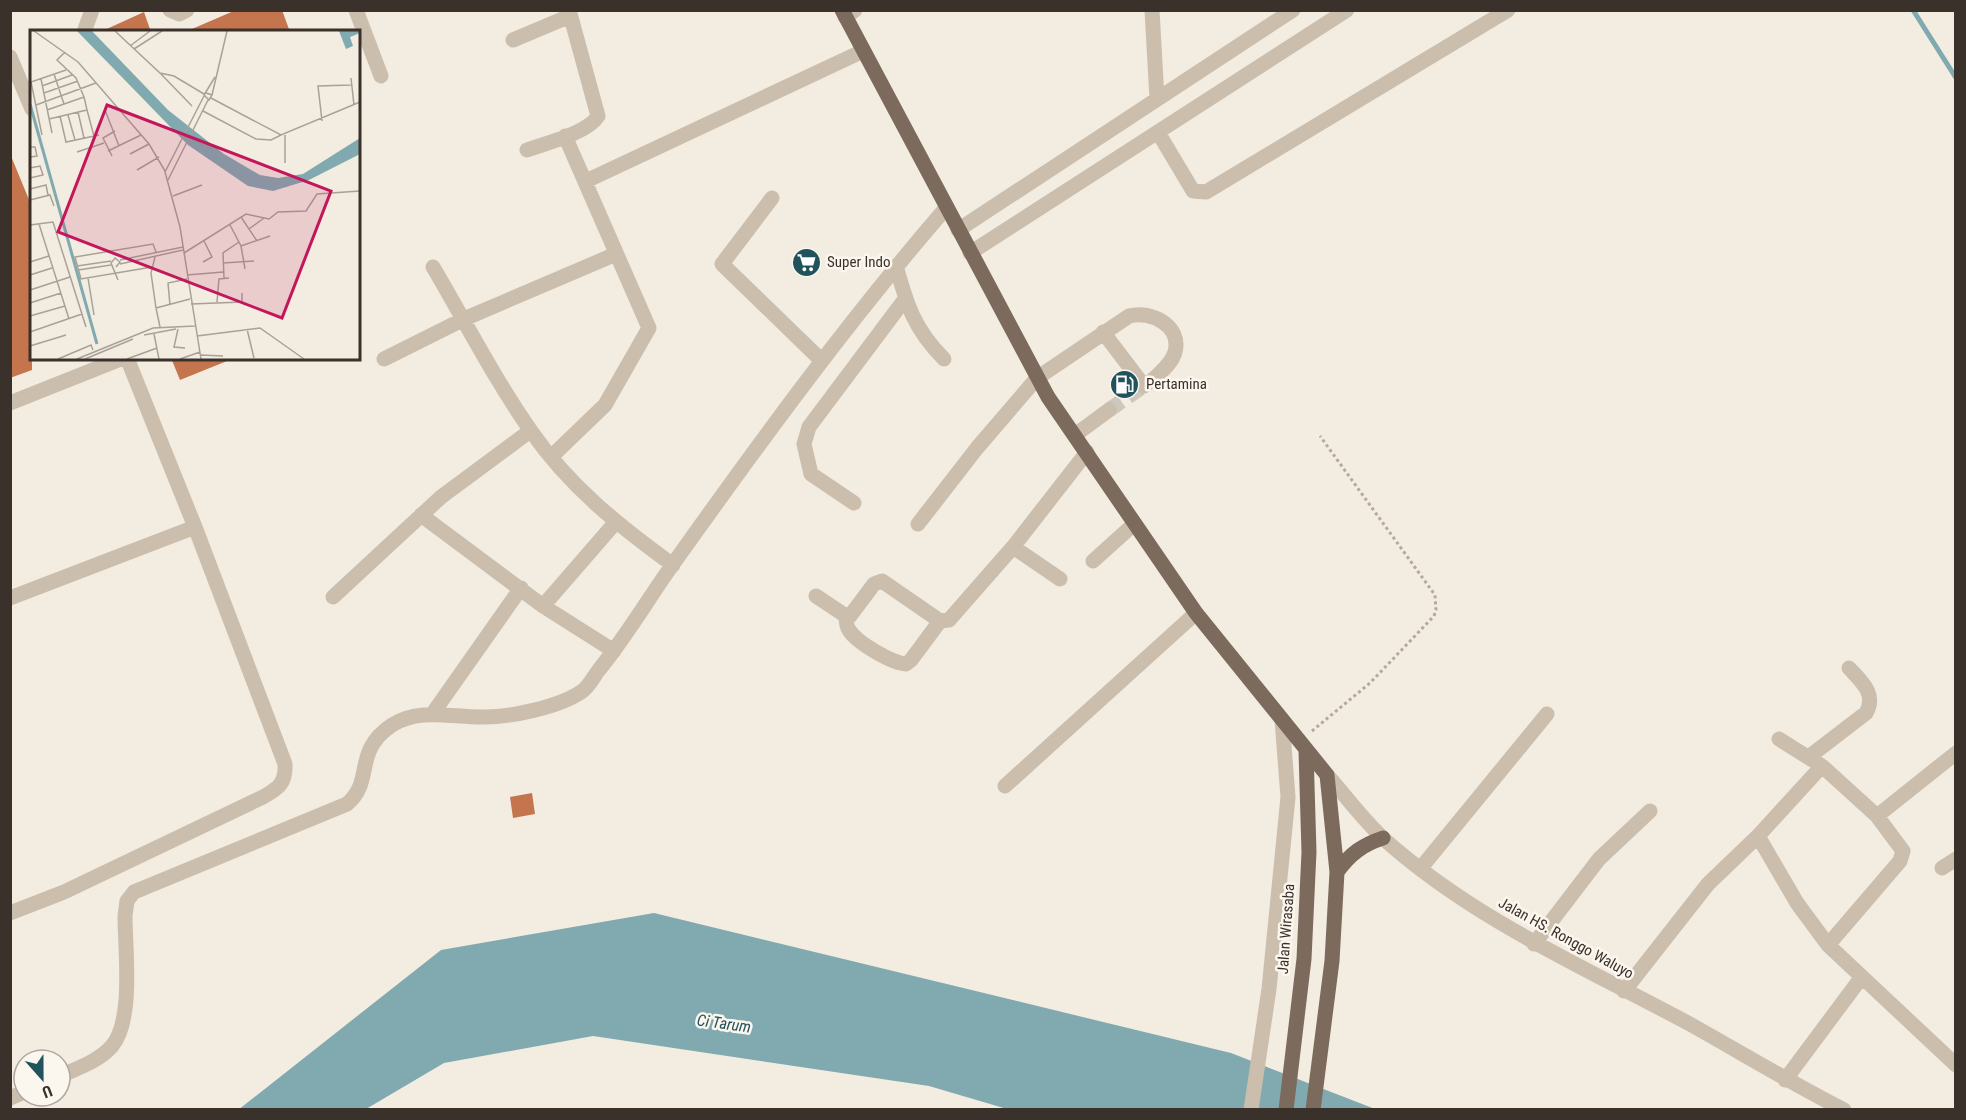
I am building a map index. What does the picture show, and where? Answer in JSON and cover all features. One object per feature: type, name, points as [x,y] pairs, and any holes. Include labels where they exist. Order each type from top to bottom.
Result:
[{"type":"main road","name":"Jalan HS. Ronggo Waluyo","points":[[847,13],[863,51],[1037,378],[1133,525],[1196,614],[1327,775]]},
{"type":"main road","name":"Jalan Wirasaba","points":[[1286,1110],[1304,959],[1309,852],[1302,746]]},
{"type":"main road","points":[[1313,1110],[1332,961],[1337,872],[1327,775]]},
{"type":"main road","points":[[1337,872],[1348,856],[1364,844],[1383,838]]},
{"type":"street","points":[[85,30],[92,10]]},
{"type":"street","points":[[170,10],[179,14],[187,10]]},
{"type":"street","points":[[356,10],[381,76]]},
{"type":"street","points":[[958,230],[1293,10]]},
{"type":"street","points":[[970,253],[1159,134],[1347,10]]},
{"type":"street","points":[[1159,134],[1193,191],[1206,192],[1490,15],[1508,10]]},
{"type":"street","points":[[1153,11],[1156,99]]},
{"type":"street","points":[[513,40],[569,13],[598,116],[594,123],[527,150]]},
{"type":"street","points":[[586,181],[863,51]]},
{"type":"street","points":[[10,57],[30,104]]},
{"type":"street","points":[[551,457],[605,405],[649,328],[566,136]]},
{"type":"street","points":[[1015,192],[1030,215]]},
{"type":"street","points":[[772,198],[722,264],[822,361]]},
{"type":"street","points":[[72,1070],[97,1059],[112,1046],[122,1030],[125,1012],[124,916],[127,901],[134,892],[347,804],[355,797],[360,786],[366,756],[375,737],[395,723],[433,713],[486,717],[549,706],[582,692],[614,651],[673,565],[822,361],[896,266],[946,208]]},
{"type":"street","points":[[384,359],[464,319],[616,254]]},
{"type":"street","points":[[896,266],[918,331],[944,359]]},
{"type":"street","points":[[433,267],[530,431],[551,457],[615,523],[673,565]]},
{"type":"street","points":[[854,503],[812,474],[804,444],[809,427],[905,298]]},
{"type":"street","points":[[918,524],[977,448],[1037,378],[1103,332],[1139,313],[1147,314],[1165,323],[1174,335],[1175,352],[1168,366],[1149,382],[1103,332]]},
{"type":"street","points":[[10,403],[120,360]]},
{"type":"street","points":[[10,913],[64,892],[263,797],[280,788],[283,782],[285,764],[195,527],[126,360]]},
{"type":"street","points":[[1075,435],[1109,410]]},
{"type":"street","points":[[333,597],[469,474],[530,431]]},
{"type":"street","points":[[816,596],[846,616],[853,614],[874,584],[882,581],[940,621],[949,620],[1012,547],[1087,452]]},
{"type":"street","points":[[421,515],[543,606],[614,651]]},
{"type":"street","points":[[543,606],[615,523]]},
{"type":"street","points":[[1093,561],[1133,525]]},
{"type":"street","points":[[10,598],[195,527]]},
{"type":"street","points":[[1012,547],[1060,579]]},
{"type":"street","points":[[433,713],[521,588]]},
{"type":"street","points":[[1005,786],[1196,614]]},
{"type":"street","points":[[846,616],[847,628],[854,636],[897,664],[906,664],[911,660],[940,621]]},
{"type":"street","points":[[1624,991],[1708,884],[1758,837],[1816,761],[1866,713],[1870,701],[1866,685],[1849,668]]},
{"type":"street","points":[[1420,869],[1546,714]]},
{"type":"street","points":[[1251,1110],[1269,989],[1288,797],[1282,720]]},
{"type":"street","points":[[1779,739],[1816,761],[1877,816],[1901,845],[1902,856],[1828,945]]},
{"type":"street","points":[[1877,816],[1956,753]]},
{"type":"street","name":"Jalan HS. Ronggo Waluyo","points":[[1327,775],[1383,838],[1461,899],[1534,944],[1689,1024],[1785,1080],[1844,1110]]},
{"type":"street","points":[[1534,944],[1599,859],[1650,811]]},
{"type":"street","points":[[1758,837],[1797,903],[1828,945],[1956,1065]]},
{"type":"street","points":[[1942,868],[1956,859]]},
{"type":"street","points":[[1785,1080],[1862,978]]},
{"type":"path","points":[[1302,746],[1370,683],[1436,610],[1435,595],[1320,436]]},
{"type":"water","name":"Ci Tarum","points":[[654,913],[1231,1053],[1375,1109],[1007,1109],[929,1086],[593,1036],[444,1063],[366,1109],[238,1110],[441,950]]},
{"type":"building","points":[[236,10],[282,10],[289,30],[190,30]]},
{"type":"building","points":[[144,12],[150,30],[104,30]]},
{"type":"building","points":[[11,156],[30,202],[30,360],[32,360],[32,370],[10,378]]},
{"type":"building","points":[[172,360],[230,360],[180,380]]},
{"type":"building","points":[[532,793],[535,814],[513,818],[510,797]]},
{"type":"waterway","points":[[1913,10],[1956,78]]},
{"type":"tunnel","points":[[1109,410],[1155,378]]},
{"type":"place","name":"Super Indo","points":[[806,262]]},
{"type":"place","name":"Pertamina","points":[[1125,384]]}]
